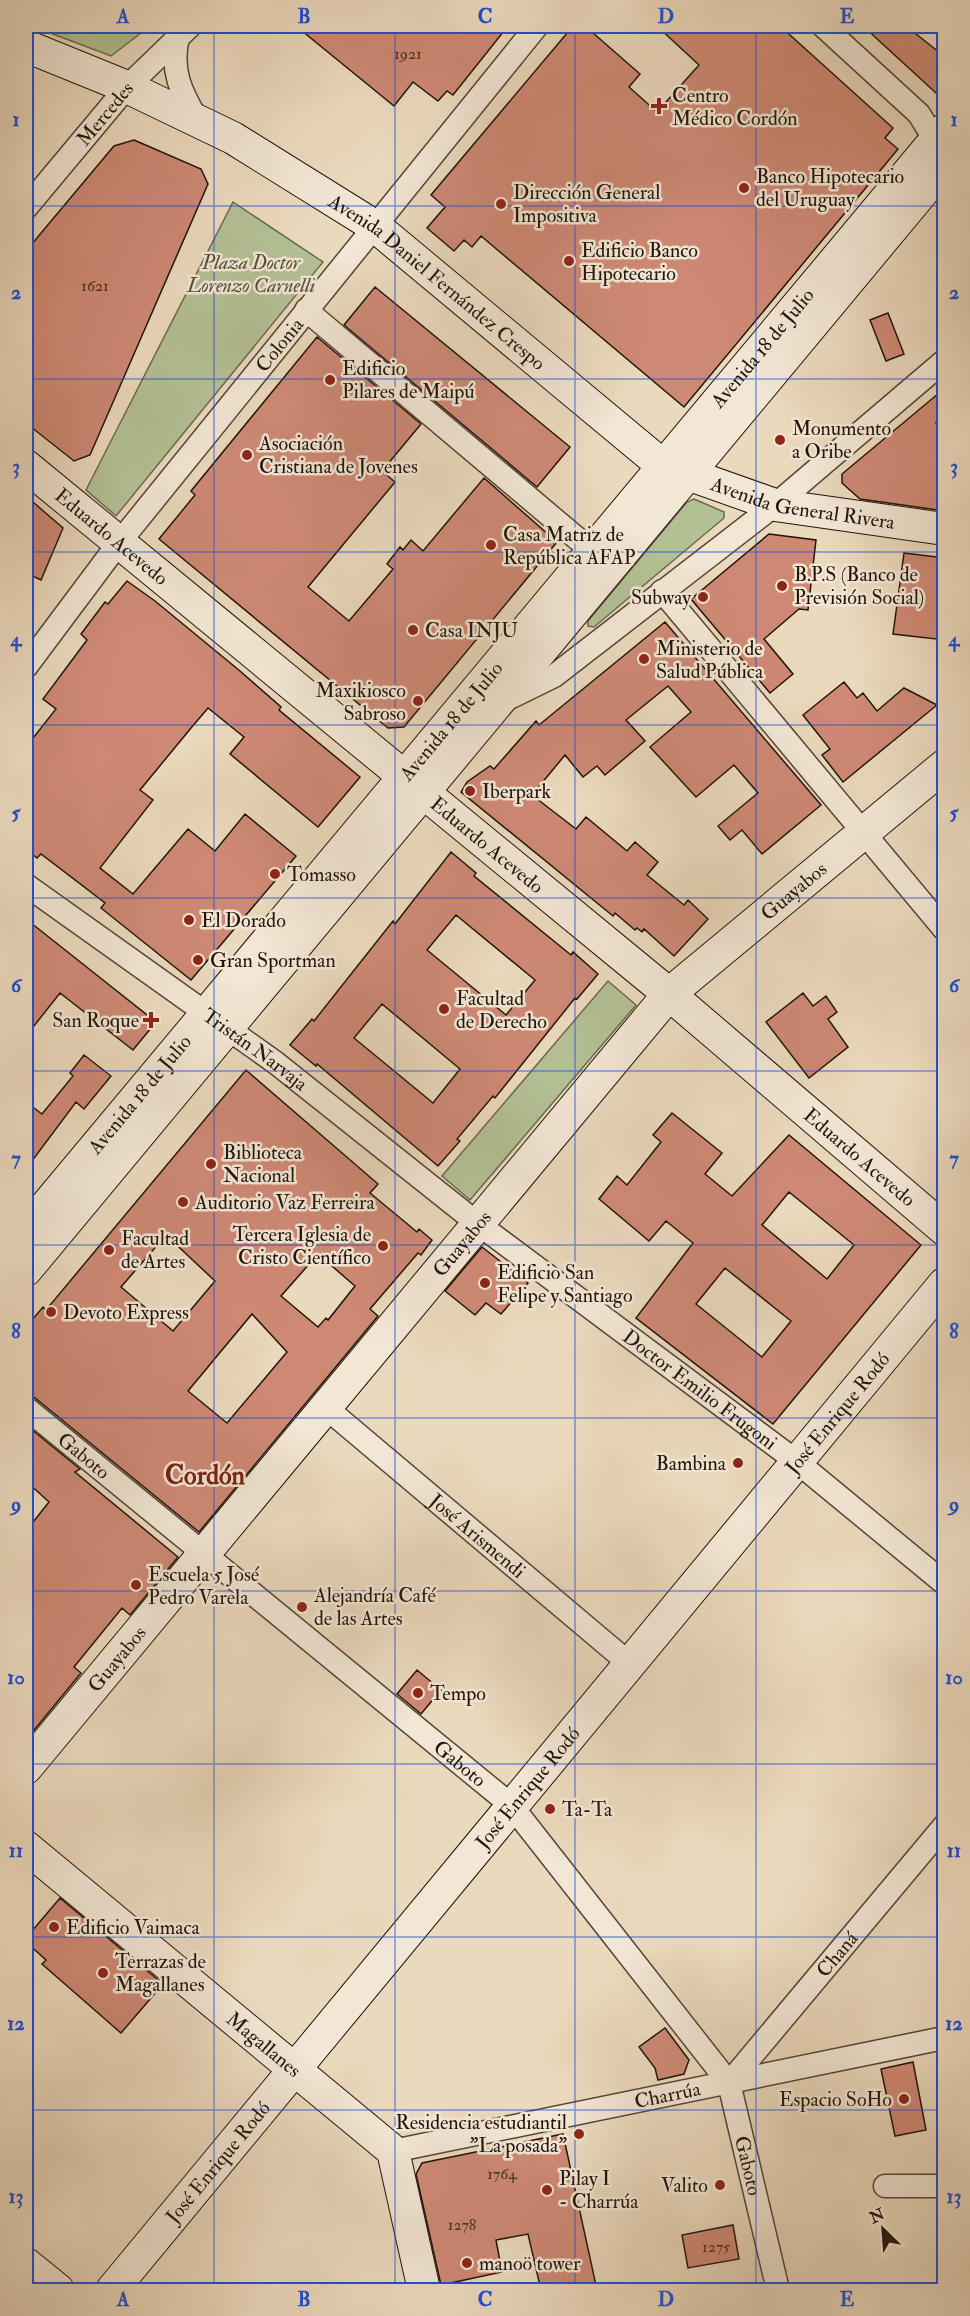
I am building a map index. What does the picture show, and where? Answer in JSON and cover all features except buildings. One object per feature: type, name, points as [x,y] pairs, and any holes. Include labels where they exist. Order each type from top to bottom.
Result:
[{"type":"street","name":"Colonia","points":[[26,668],[118,544],[537,26]]},
{"type":"street","points":[[823,26],[919,114],[942,148]]},
{"type":"street","points":[[184,31],[174,56],[178,83],[198,121]]},
{"type":"street","name":"Mercedes","points":[[26,208],[127,87],[184,31]]},
{"type":"street","name":"Avenida Daniel Fernández Crespo","points":[[26,46],[127,87],[232,138],[376,227],[676,470]]},
{"type":"street","name":"Avenida 18 de Julio","points":[[413,786],[496,704],[676,470],[942,148]]},
{"type":"street","points":[[306,310],[592,551]]},
{"type":"street","name":"Avenida 18 de Julio","points":[[496,704],[554,676],[775,504],[945,361]]},
{"type":"street","name":"Eduardo Acevedo","points":[[26,466],[118,544],[669,994],[945,1229]]},
{"type":"street","name":"Avenida 18 de Julio","points":[[26,1230],[216,1020],[413,786],[592,551],[676,470]]},
{"type":"street","name":"Avenida General Rivera","points":[[676,470],[775,504],[945,529]]},
{"type":"street","points":[[663,591],[945,929]]},
{"type":"street","name":"Guayabos","points":[[26,1768],[324,1406],[669,994],[945,766]]},
{"type":"street","name":"Tristán Narvaja","points":[[26,885],[276,1063],[477,1223]]},
{"type":"street","name":"Avenida 18 de Julio","points":[[26,1270],[216,1020]]},
{"type":"street","name":"Doctor Emilio Frugoni","points":[[477,1223],[796,1461],[945,1583]]},
{"type":"street","name":"José Enrique Rodó","points":[[112,2290],[796,1461],[945,1284]]},
{"type":"street","name":"José Arismendi","points":[[324,1406],[630,1664]]},
{"type":"street","name":"Gaboto","points":[[26,1408],[202,1555],[512,1805],[729,2082],[778,2290]]},
{"type":"street","name":"Chaná","points":[[729,2082],[945,1826]]},
{"type":"street","name":"Magallanes","points":[[26,1847],[393,2151]]},
{"type":"street","name":"Charrúa","points":[[393,2151],[945,2038]]},
{"type":"street","points":[[393,2151],[424,2290]]},
{"type":"street","points":[[885,2186],[945,2186]]},
{"type":"street","points":[[26,2264],[58,2290]]},
{"type":"green space","points":[[38,26],[150,26],[111,56],[37,28]]},
{"type":"green space","name":"Plaza Doctor Lorenzo Carnelli","points":[[233,202],[323,262],[116,516],[86,490]]},
{"type":"green space","points":[[694,499],[724,512],[724,518],[594,627],[588,626],[588,621],[687,502]]},
{"type":"green space","points":[[608,981],[636,1005],[470,1200],[442,1176]]},
{"type":"place","name":"Centro Médico Cordón","points":[[659,106]]},
{"type":"place","name":"Banco Hipotecario del Uruguay","points":[[744,188]]},
{"type":"place","name":"Dirección General Impositiva","points":[[501,204]]},
{"type":"place","name":"Edificio Banco Hipotecario","points":[[569,261]]},
{"type":"place","name":"Edificio Pilares de Maipú","points":[[330,380]]},
{"type":"place","name":"Monumento a Oribe","points":[[780,440]]},
{"type":"place","name":"Asociación Cristiana de Jovenes","points":[[247,455]]},
{"type":"place","name":"Casa Matriz de República AFAP","points":[[491,545]]},
{"type":"place","name":"B.P.S (Banco de Previsión Social)","points":[[782,586]]},
{"type":"place","name":"Subway","points":[[703,597]]},
{"type":"place","name":"Casa INJU","points":[[413,630]]},
{"type":"place","name":"Ministerio de Salud Pública","points":[[644,659]]},
{"type":"place","name":"Maxikiosco Sabroso","points":[[418,701]]},
{"type":"place","name":"Iberpark","points":[[470,791]]},
{"type":"place","name":"Tomasso","points":[[275,874]]},
{"type":"place","name":"El Dorado","points":[[189,920]]},
{"type":"place","name":"Gran Sportman","points":[[198,960]]},
{"type":"place","name":"Facultad de Derecho","points":[[444,1009]]},
{"type":"place","name":"San Roque","points":[[151,1020]]},
{"type":"place","name":"Biblioteca Nacional","points":[[211,1164]]},
{"type":"place","name":"Auditorio Vaz Ferreira","points":[[183,1202]]},
{"type":"place","name":"Tercera Iglesia de Cristo Científico","points":[[383,1246]]},
{"type":"place","name":"Facultad de Artes","points":[[109,1250]]},
{"type":"place","name":"Edificio San Felipe y Santiago","points":[[485,1283]]},
{"type":"place","name":"Devoto Express","points":[[51,1312]]},
{"type":"place","name":"Bambina","points":[[738,1463]]},
{"type":"place","name":"Escuela 5 José Pedro Varela","points":[[136,1585]]},
{"type":"place","name":"Alejandría Café de las Artes","points":[[302,1607]]},
{"type":"place","name":"Tempo","points":[[418,1693]]},
{"type":"place","name":"Ta-Ta","points":[[550,1809]]},
{"type":"place","name":"Edificio Vaimaca","points":[[54,1927]]},
{"type":"place","name":"Terrazas de Magallanes","points":[[103,1973]]},
{"type":"place","name":"Espacio SoHo","points":[[904,2099]]},
{"type":"place","name":"Residencia estudiantil \"La posada\"","points":[[579,2134]]},
{"type":"place","name":"Valito","points":[[720,2185]]},
{"type":"place","name":"Pilay I - Charrúa","points":[[547,2190]]},
{"type":"place","name":"manoö tower","points":[[467,2263]]},
{"type":"district","name":"Cordón","points":[[205,1476]]}]
